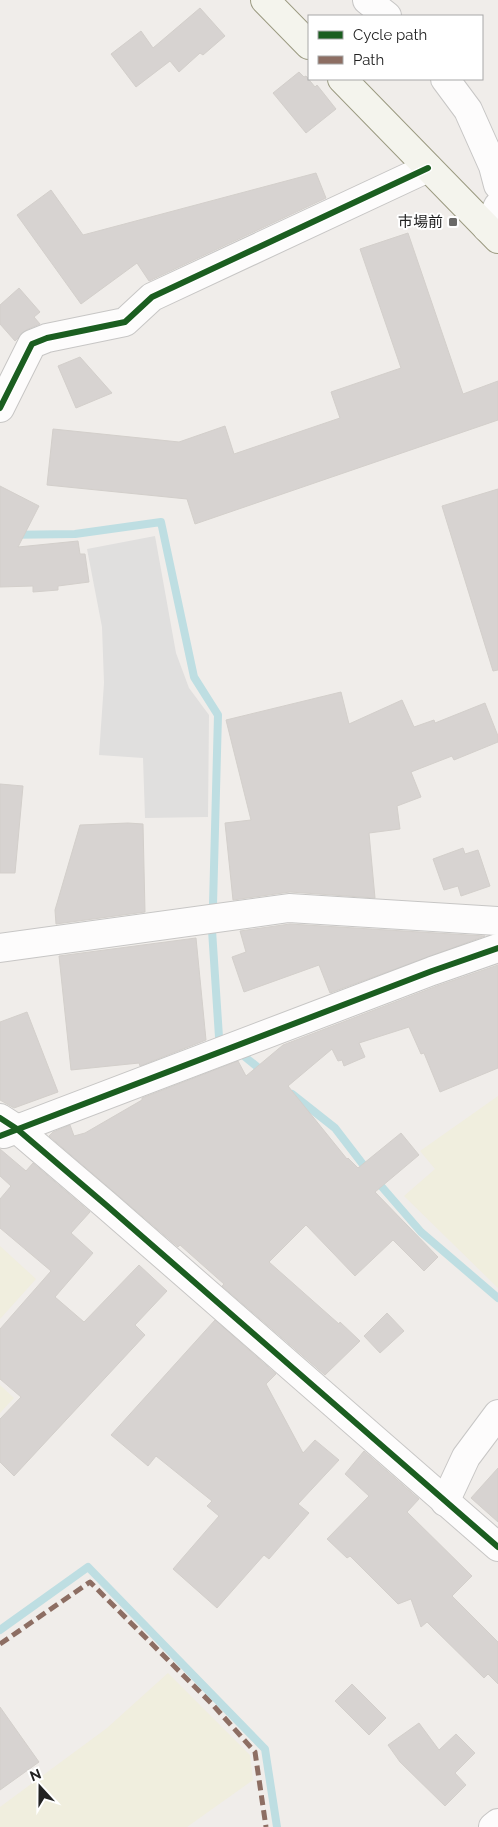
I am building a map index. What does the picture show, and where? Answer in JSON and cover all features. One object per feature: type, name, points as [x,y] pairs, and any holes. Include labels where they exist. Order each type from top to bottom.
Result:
[{"type":"main road","points":[[266,0],[308,44]]},
{"type":"main road","points":[[343,80],[428,168],[494,225]]},
{"type":"street","points":[[366,0],[385,15]]},
{"type":"street","points":[[446,80],[468,110],[493,166],[498,186]]},
{"type":"street","points":[[0,408],[32,344],[46,338],[125,322],[152,296],[428,168]]},
{"type":"street","points":[[0,948],[289,908],[498,920]]},
{"type":"street","points":[[6,1128],[498,948]]},
{"type":"street","points":[[6,1128],[106,1204],[498,1547]]},
{"type":"street","points":[[445,1502],[466,1457],[498,1414]]},
{"type":"street","points":[[492,1827],[498,1823]]},
{"type":"shaded area","points":[[155,536],[176,653],[189,688],[209,715],[208,817],[145,818],[143,758],[99,755],[104,683],[102,627],[87,549]]},
{"type":"shaded area","points":[[498,1096],[498,1288],[404,1196],[435,1169],[420,1151]]},
{"type":"shaded area","points":[[0,1246],[36,1279],[0,1319]]},
{"type":"shaded area","points":[[0,1385],[14,1398],[0,1413]]},
{"type":"shaded area","points":[[168,1673],[250,1755],[253,1780],[187,1827],[0,1827],[0,1807],[107,1728]]},
{"type":"building","points":[[200,8],[225,36],[203,55],[200,53],[179,72],[170,61],[136,87],[111,54],[141,31],[153,48]]},
{"type":"building","points":[[299,72],[304,77],[306,76],[315,87],[317,85],[336,109],[306,133],[273,93]]},
{"type":"building","points":[[316,173],[326,198],[149,281],[137,263],[81,304],[17,215],[51,190],[83,235]]},
{"type":"building","points":[[408,233],[463,394],[498,381],[498,420],[195,524],[187,499],[47,485],[53,429],[179,442],[225,426],[234,454],[340,418],[331,392],[401,368],[360,249]]},
{"type":"building","points":[[19,288],[40,312],[34,317],[40,324],[26,330],[15,341],[0,324],[0,305]]},
{"type":"building","points":[[80,357],[112,393],[76,408],[58,366]]},
{"type":"building","points":[[0,486],[39,506],[18,547],[78,541],[80,554],[85,554],[89,582],[58,586],[58,590],[33,592],[33,586],[0,587]]},
{"type":"building","points":[[498,489],[498,670],[493,671],[442,506]]},
{"type":"building","points":[[341,692],[349,724],[402,700],[414,727],[434,720],[435,723],[485,703],[498,736],[498,742],[454,760],[452,756],[411,772],[421,797],[397,806],[400,829],[369,833],[375,898],[290,892],[233,900],[225,823],[251,820],[226,720]]},
{"type":"building","points":[[0,784],[23,786],[15,873],[0,873]]},
{"type":"building","points":[[143,824],[145,912],[56,924],[55,910],[80,825]]},
{"type":"building","points":[[463,848],[465,854],[478,850],[490,886],[461,896],[458,886],[444,890],[433,859]]},
{"type":"building","points":[[290,924],[485,936],[330,993],[319,965],[244,992],[232,957],[246,952],[240,931]]},
{"type":"building","points":[[196,938],[206,1040],[140,1066],[139,1063],[71,1070],[59,956]]},
{"type":"building","points":[[498,965],[498,1068],[440,1092],[424,1053],[421,1054],[409,1027],[359,1043],[365,1057],[344,1066],[342,1060],[338,1061],[332,1049],[288,1086],[347,1159],[358,1168],[401,1133],[419,1155],[375,1192],[438,1257],[424,1271],[393,1240],[355,1276],[306,1225],[269,1262],[360,1341],[325,1375],[222,1286],[224,1284],[180,1245],[178,1247],[49,1136],[53,1132],[70,1125],[74,1136],[85,1133],[142,1100],[142,1098],[238,1061],[246,1076],[283,1045],[437,986]]},
{"type":"building","points":[[27,1012],[58,1092],[14,1108],[0,1100],[0,1022]]},
{"type":"building","points":[[0,1149],[26,1171],[33,1163],[90,1212],[71,1233],[93,1253],[55,1297],[84,1322],[139,1265],[167,1291],[135,1325],[145,1335],[14,1476],[0,1462],[0,1419],[21,1397],[0,1379],[0,1329],[51,1271],[0,1228],[0,1199],[11,1186],[0,1176]]},
{"type":"building","points":[[387,1313],[404,1331],[380,1353],[364,1336]]},
{"type":"building","points":[[215,1320],[276,1374],[266,1384],[303,1453],[315,1440],[339,1460],[298,1504],[309,1513],[269,1559],[264,1555],[217,1608],[173,1569],[219,1516],[207,1506],[212,1501],[156,1456],[148,1466],[111,1435]]},
{"type":"building","points":[[364,1451],[419,1499],[407,1512],[472,1576],[452,1596],[498,1642],[498,1684],[488,1674],[484,1678],[427,1622],[421,1627],[411,1599],[398,1604],[350,1556],[347,1558],[327,1539],[369,1496],[345,1474]]},
{"type":"building","points":[[498,1468],[498,1522],[471,1498]]},
{"type":"building","points":[[352,1684],[386,1718],[369,1735],[335,1701]]},
{"type":"building","points":[[0,1707],[39,1762],[0,1790]]},
{"type":"building","points":[[419,1723],[439,1750],[456,1734],[475,1753],[455,1773],[466,1785],[445,1806],[400,1762],[388,1745]]},
{"type":"waterway","points":[[0,535],[75,534],[161,522],[194,677],[218,715],[213,905]]},
{"type":"waterway","points":[[212,930],[219,1037]]},
{"type":"waterway","points":[[245,1057],[265,1073]]},
{"type":"waterway","points":[[292,1094],[335,1128],[368,1171]]},
{"type":"waterway","points":[[375,1179],[421,1232],[498,1298]]},
{"type":"waterway","points":[[0,1630],[88,1567],[265,1749],[277,1827]]},
{"type":"marked path","points":[[0,1644],[90,1582],[213,1705],[255,1752],[266,1827]]},
{"type":"cycle path","points":[[0,408],[32,344],[47,338],[125,322],[152,297],[428,168]]},
{"type":"cycle path","points":[[0,1136],[432,971],[498,948]]},
{"type":"cycle path","points":[[0,1118],[17,1129],[106,1205],[498,1547]]},
{"type":"place","name":"市場前","points":[[453,222]]}]
